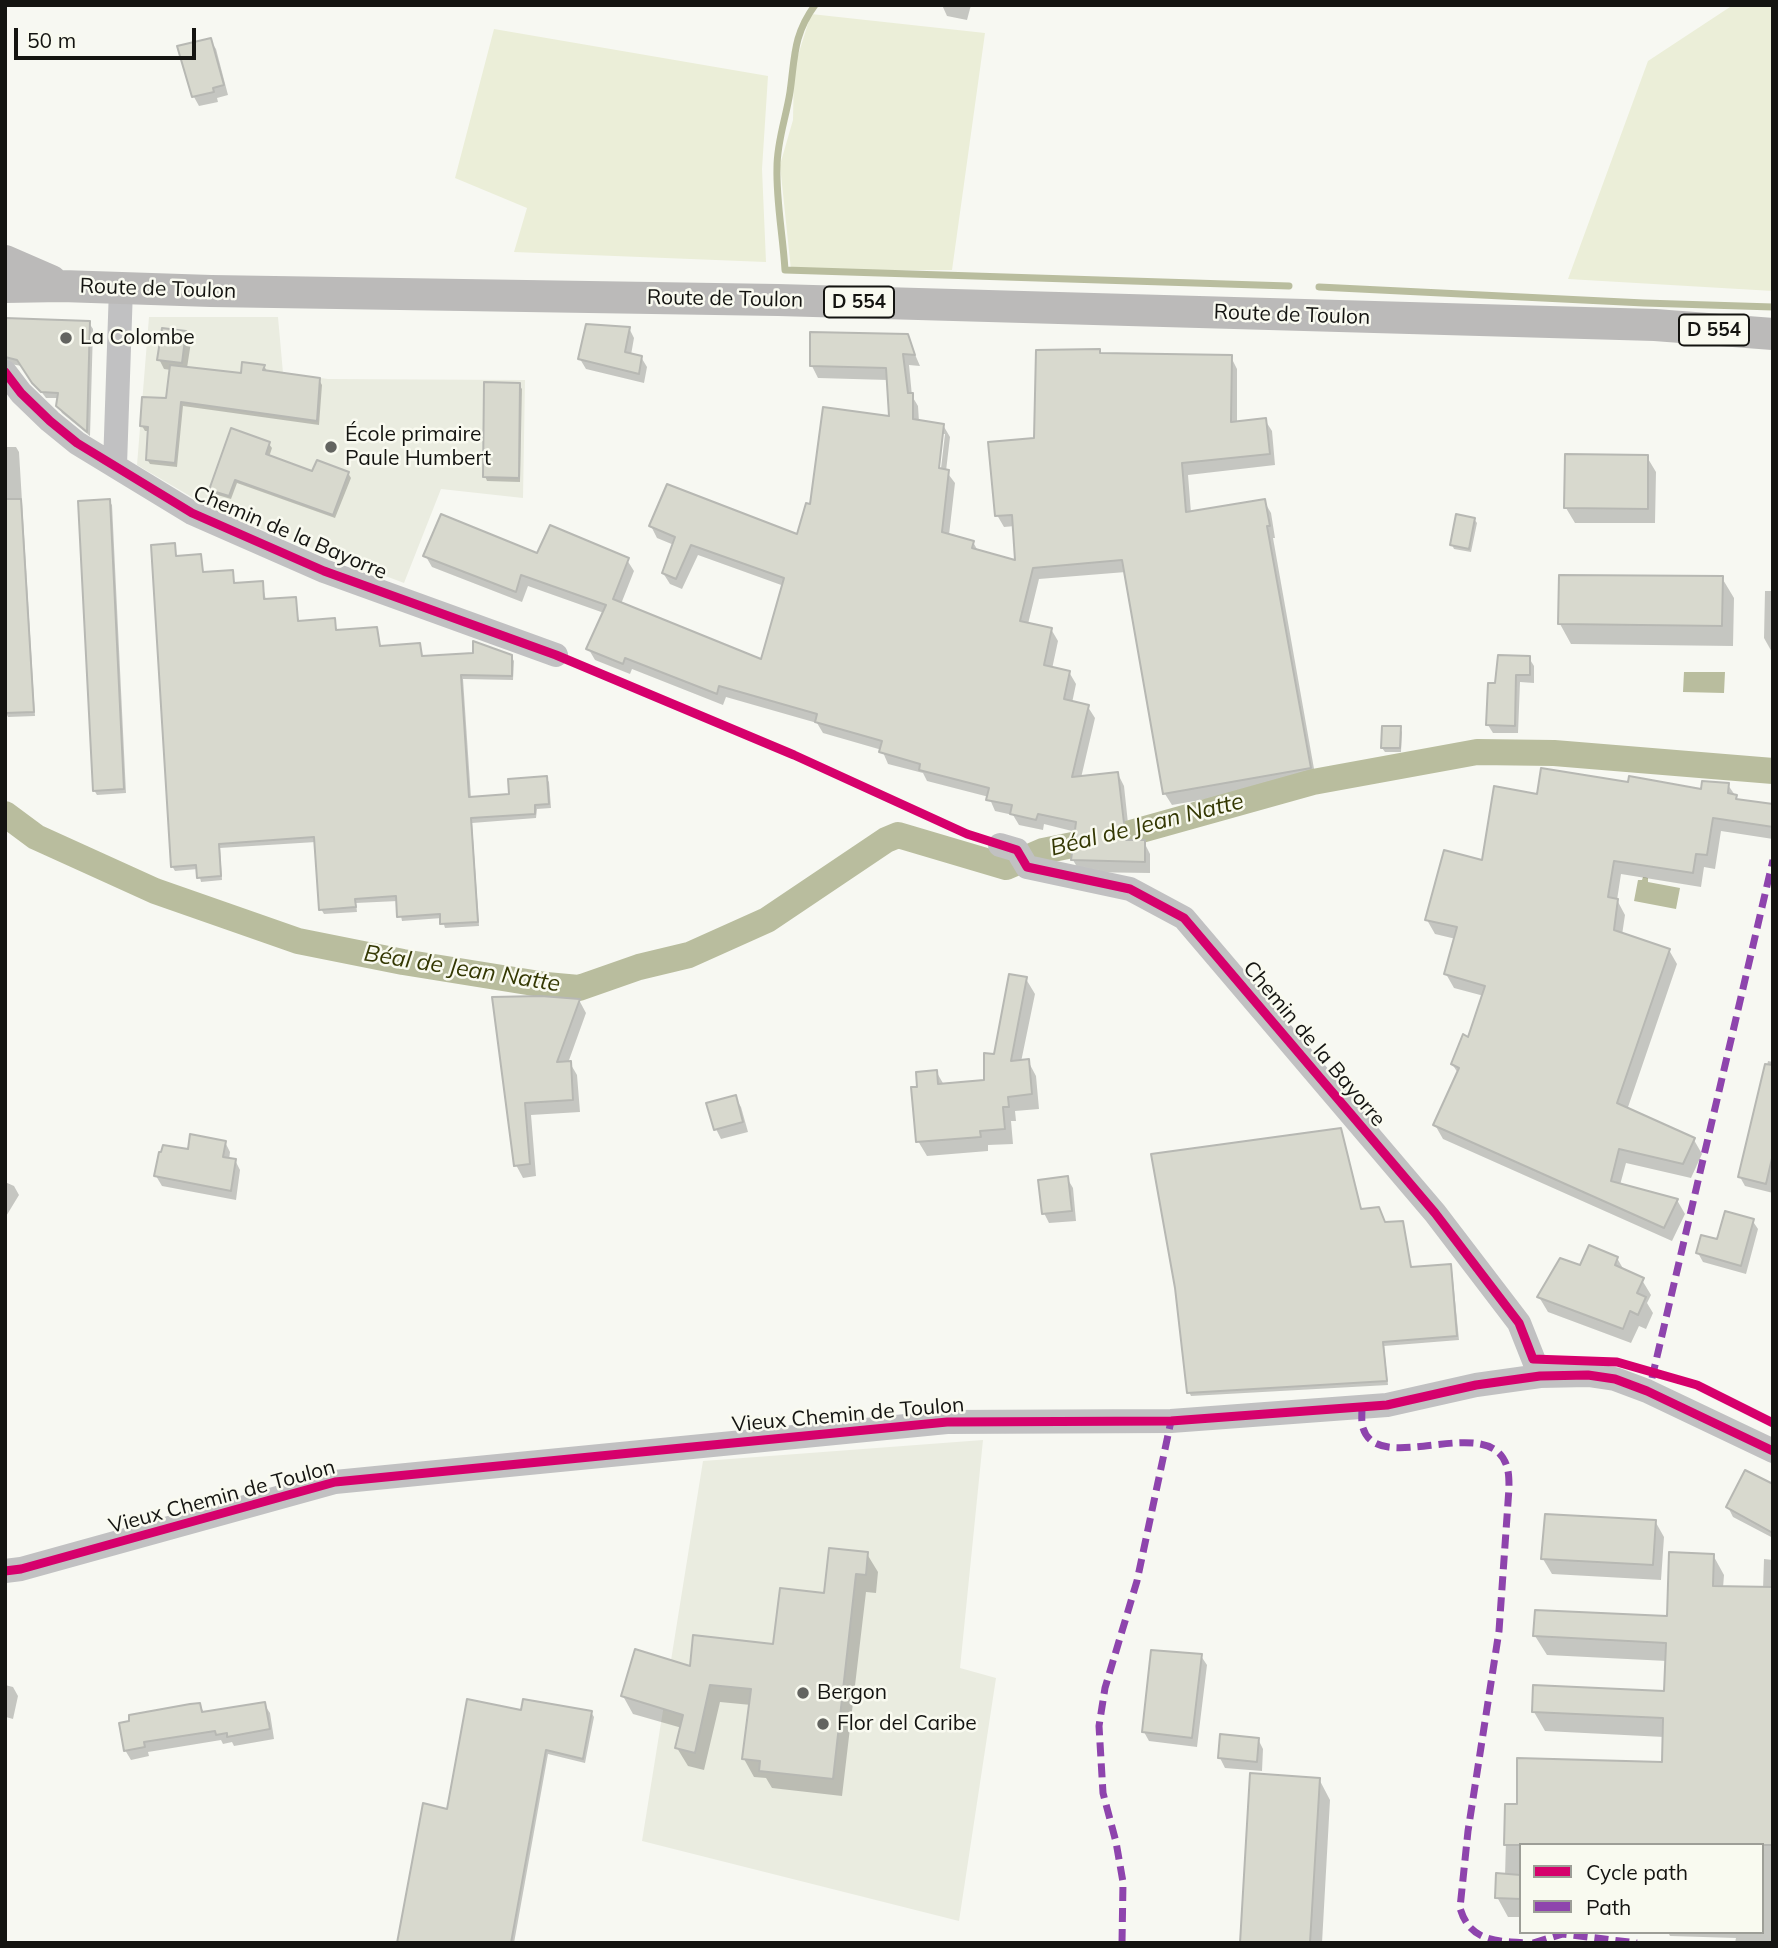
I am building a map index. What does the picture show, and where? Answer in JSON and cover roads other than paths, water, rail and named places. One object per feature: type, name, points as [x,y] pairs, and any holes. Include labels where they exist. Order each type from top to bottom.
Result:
[{"type":"main road","points":[[5,261],[62,286]]},
{"type":"main road","name":"Route de Toulon","points":[[5,287],[765,299],[1655,325],[1773,334]]},
{"type":"main road","name":"Route de Toulon","points":[[1655,325],[1773,322]]},
{"type":"street","points":[[115,465],[121,288]]},
{"type":"street","name":"Chemin de la Bayorre","points":[[5,372],[21,393],[77,443],[192,513],[312,566],[556,655]]},
{"type":"street","name":"Chemin de la Bayorre","points":[[1014,853],[1027,867],[1130,889],[1184,918],[1443,1224],[1519,1323],[1540,1376]]},
{"type":"street","name":"Vieux Chemin de Toulon","points":[[5,1572],[335,1482],[947,1422],[1191,1420],[1387,1405],[1476,1385],[1540,1376],[1588,1375],[1615,1379],[1659,1396],[1773,1451]]},
{"type":"waterway","points":[[815,5],[803,26],[796,47],[777,157],[785,270],[1289,286]]},
{"type":"waterway","points":[[1319,287],[1773,307]]},
{"type":"waterway","name":"Béal de Jean Natte","points":[[5,814],[36,837],[155,891],[298,941],[403,962],[579,988],[639,967],[689,955],[767,920],[886,840],[898,835],[1006,867],[1043,851],[1127,834],[1313,782],[1477,752],[1554,753],[1773,771]]},
{"type":"place","name":"La Colombe","points":[[66,338]]},
{"type":"place","name":"École primaire Paule Humbert","points":[[331,447]]},
{"type":"place","name":"Bergon","points":[[803,1693]]},
{"type":"place","name":"Flor del Caribe","points":[[823,1724]]}]
